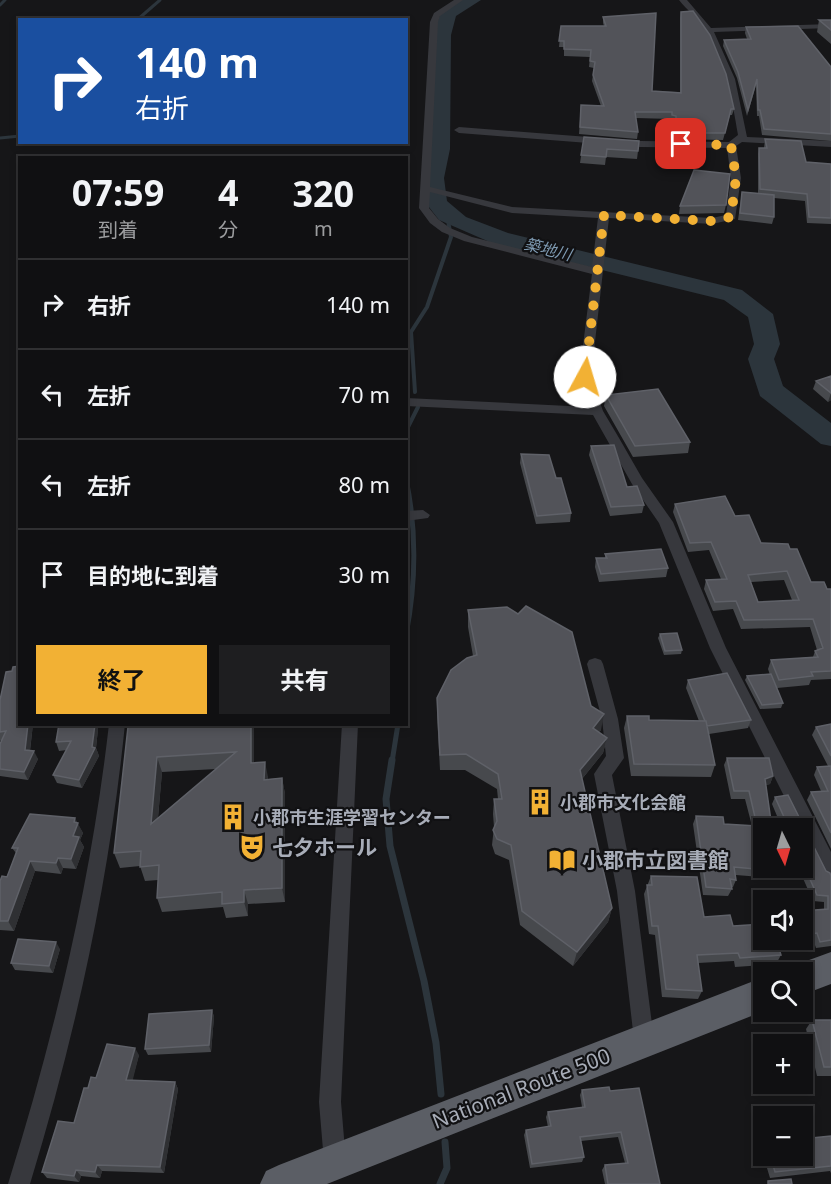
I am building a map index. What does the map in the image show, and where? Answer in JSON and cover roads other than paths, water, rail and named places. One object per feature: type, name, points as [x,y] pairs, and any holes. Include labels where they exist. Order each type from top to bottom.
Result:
[{"type":"highway","points":[[813,975],[831,968]]},
{"type":"highway","name":"National Route 500","points":[[279,1184],[753,998]]},
{"type":"street","points":[[459,0],[437,15],[434,22],[422,198],[424,208],[434,221],[446,230],[468,239],[597,271]]},
{"type":"street","points":[[428,189],[448,192],[490,207],[512,210],[712,221],[731,217],[736,178],[736,142],[743,135],[734,86],[711,30],[699,14],[683,0]]},
{"type":"street","points":[[711,30],[831,26]]},
{"type":"street","points":[[459,130],[640,144],[736,142],[831,144]]},
{"type":"street","points":[[604,215],[585,377],[597,411],[637,481],[666,522],[718,648],[831,871]]},
{"type":"street","points":[[408,402],[597,411]]},
{"type":"street","points":[[408,516],[423,515]]},
{"type":"street","points":[[595,664],[613,739],[615,758],[603,774],[626,891],[644,1040]]},
{"type":"street","points":[[19,1184],[45,1104],[74,992],[110,800],[117,726]]},
{"type":"street","points":[[335,1162],[330,1101],[350,726]]},
{"type":"waterway","points":[[0,5],[5,0]]},
{"type":"waterway","points":[[139,18],[160,0]]},
{"type":"waterway","name":"築地川","points":[[473,0],[448,13],[442,35],[440,149],[433,178],[436,202],[447,215],[458,222],[500,238],[733,295],[760,314],[767,344],[761,359],[770,390],[831,437]]},
{"type":"waterway","points":[[0,138],[18,136]]},
{"type":"waterway","points":[[415,392],[411,332],[427,307],[451,237],[447,215]]},
{"type":"waterway","points":[[408,427],[418,407]]},
{"type":"waterway","points":[[408,488],[414,557],[408,622]]},
{"type":"waterway","points":[[392,762],[398,726]]},
{"type":"waterway","points":[[392,760],[386,799],[390,846],[424,981],[436,1043],[441,1094]]},
{"type":"waterway","points":[[440,1184],[447,1168],[445,1142]]},
{"type":"place","name":"小郡市文化会館","points":[[540,802]]},
{"type":"place","name":"小郡市生涯学習センター","points":[[233,817]]},
{"type":"place","name":"七夕ホール","points":[[252,847]]},
{"type":"place","name":"小郡市立図書館","points":[[562,860]]}]
